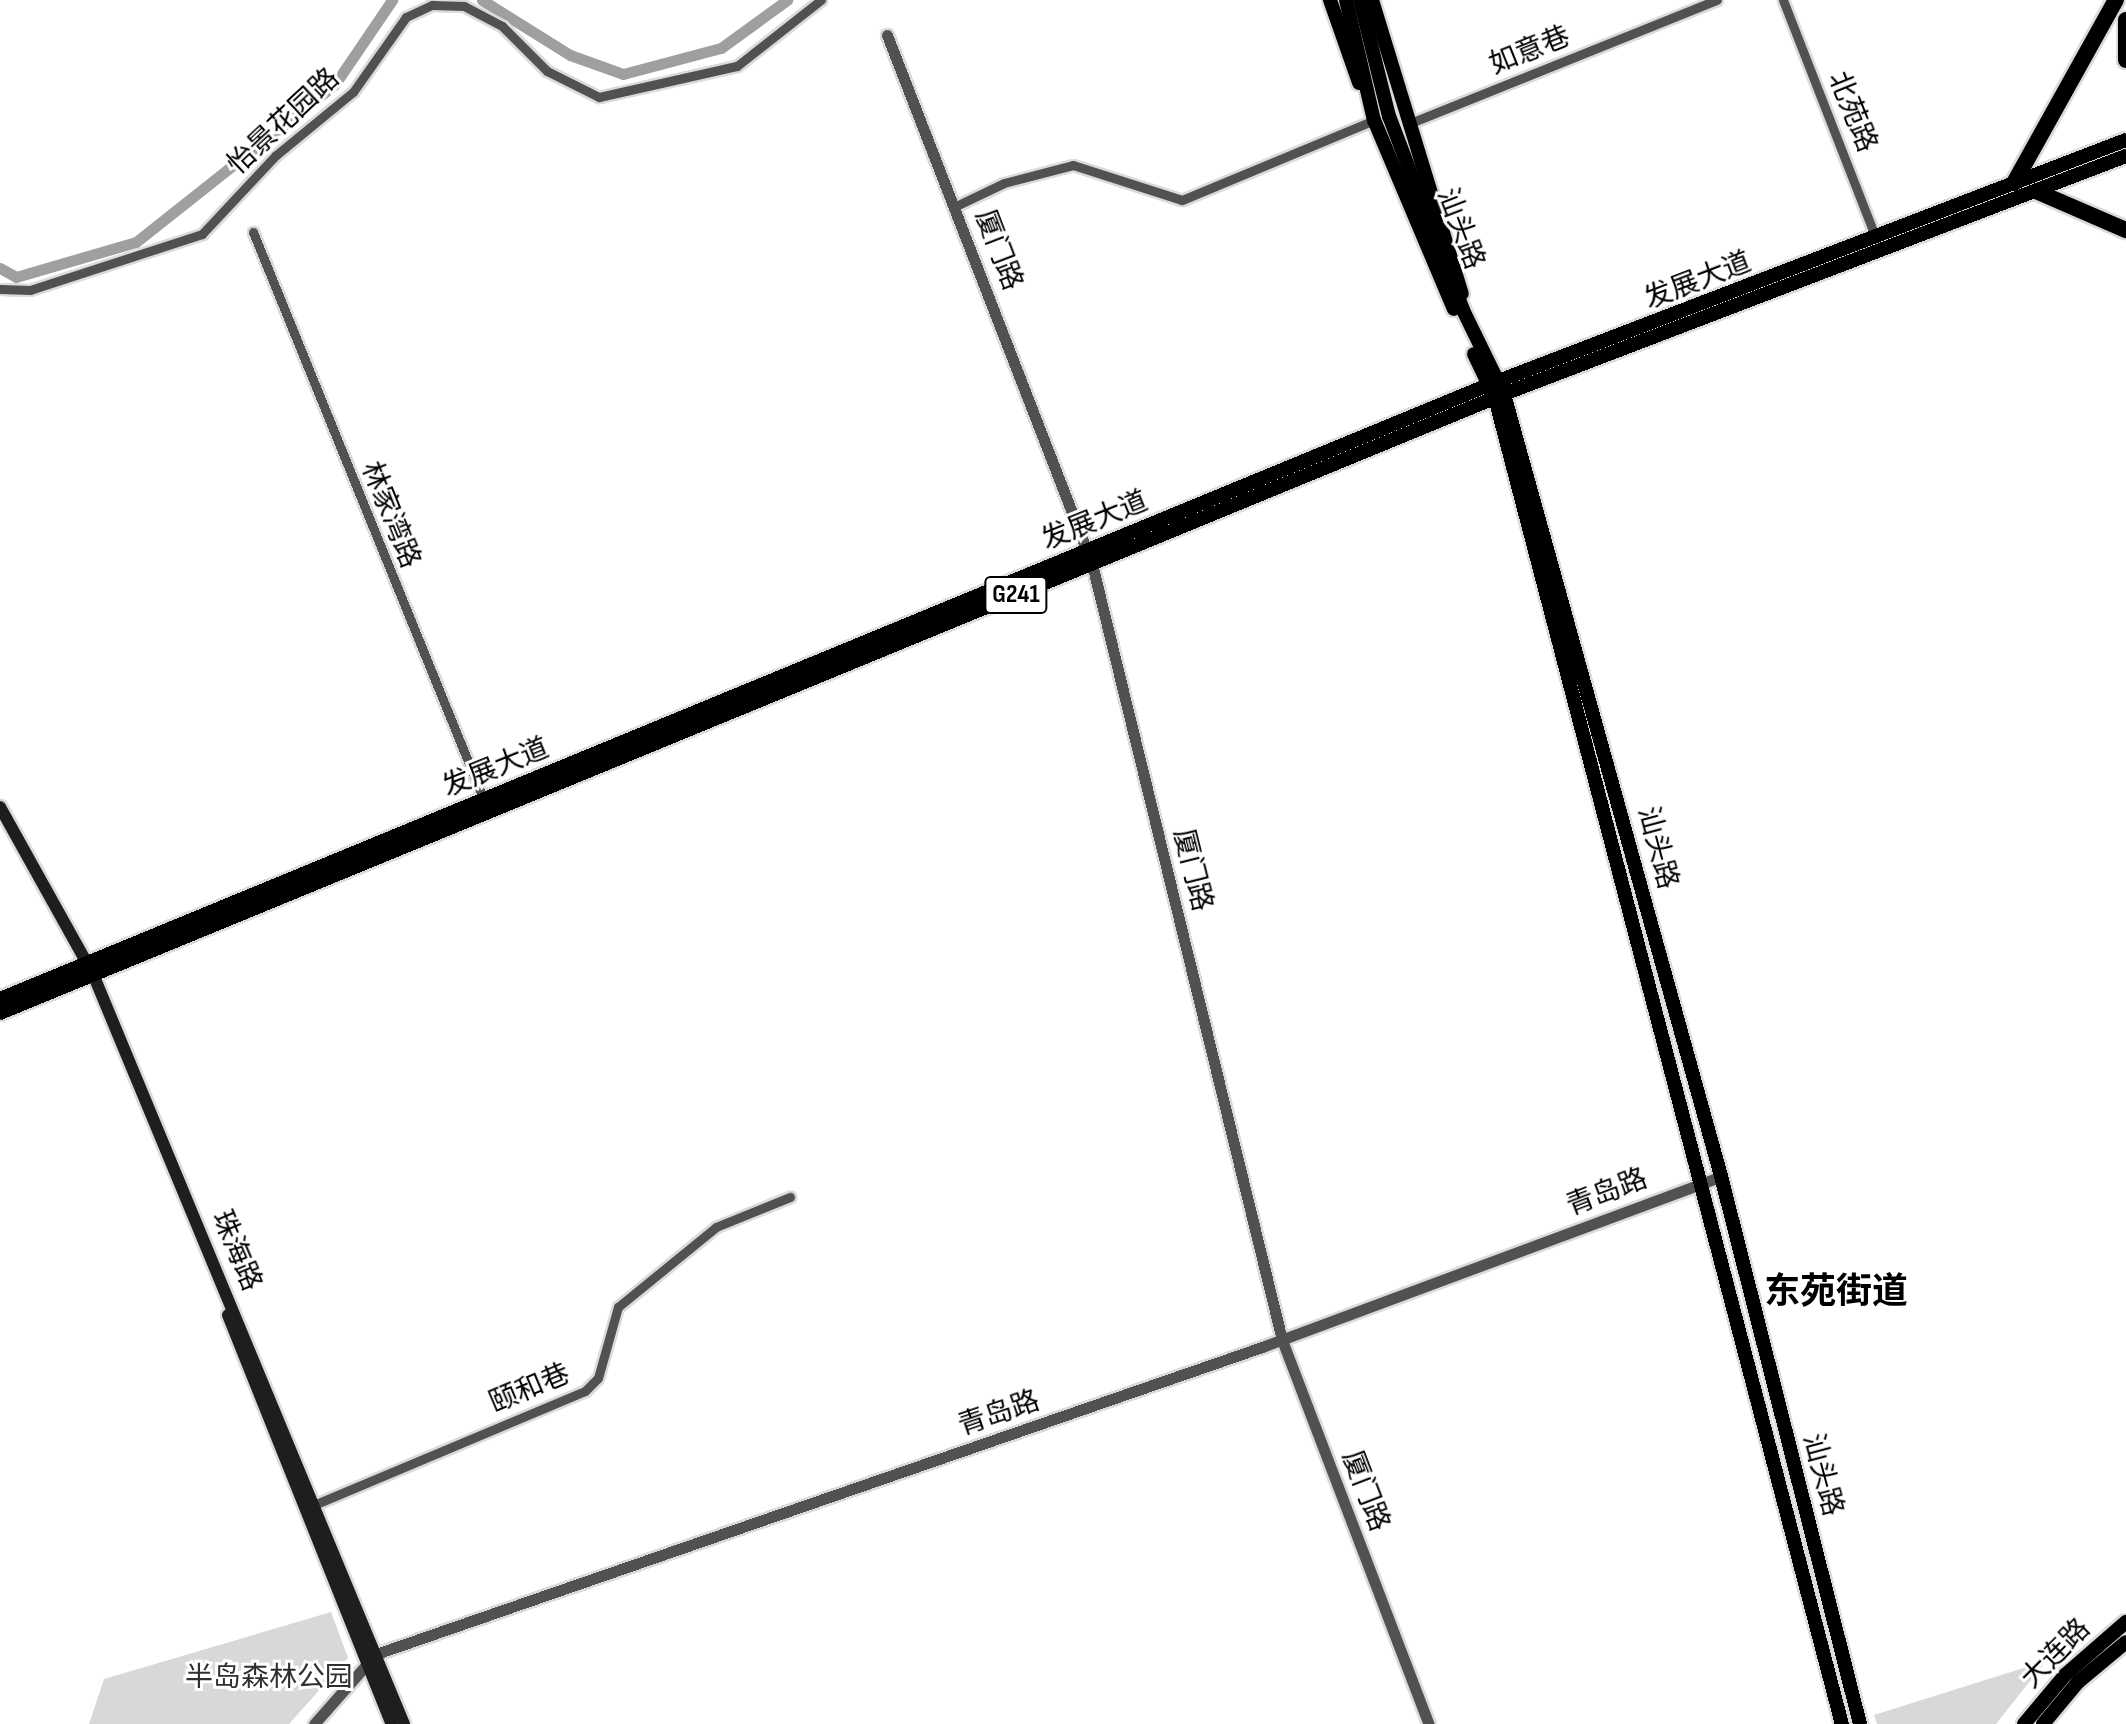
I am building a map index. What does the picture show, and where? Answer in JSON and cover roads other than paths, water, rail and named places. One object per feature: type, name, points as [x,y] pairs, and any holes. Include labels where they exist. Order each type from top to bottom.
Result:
[{"type":"highway","points":[[2014,183],[2116,0]]},
{"type":"highway","points":[[2126,20],[2126,60]]},
{"type":"highway","points":[[2038,192],[2126,230]]},
{"type":"main road","points":[[1330,0],[1374,120]]},
{"type":"main road","name":"汕头路","points":[[1346,0],[1374,120],[1496,390],[1842,1724]]},
{"type":"main road","name":"汕头路","points":[[1360,0],[1389,116],[1496,390],[1721,1176],[1860,1724]]},
{"type":"main road","points":[[1372,0],[1405,125],[1461,275],[1463,310]]},
{"type":"main road","name":"发展大道","points":[[0,1013],[88,970],[1496,390],[1878,241],[2014,183],[2126,140]]},
{"type":"main road","name":"发展大道","points":[[1496,390],[2038,192],[2126,156]]},
{"type":"main road","name":"珠海路","points":[[0,807],[88,970],[372,1658],[404,1724]]},
{"type":"main road","name":"珠海路","points":[[0,819],[88,970]]},
{"type":"main road","name":"发展大道","points":[[0,999],[88,970]]},
{"type":"main road","name":"大连路","points":[[2024,1724],[2065,1675],[2126,1622]]},
{"type":"main road","name":"大连路","points":[[2043,1724],[2078,1682],[2126,1642]]},
{"type":"main road","name":"珠海路","points":[[372,1658],[392,1724]]},
{"type":"street","name":"怡景花园路","points":[[0,289],[30,290],[202,234],[275,156],[353,92],[406,17],[432,5],[464,6],[502,26],[547,71],[599,97],[737,66],[821,0]]},
{"type":"street","name":"如意巷","points":[[1405,125],[1717,0]]},
{"type":"street","name":"北苑路","points":[[1783,0],[1878,241]]},
{"type":"street","name":"厦门路","points":[[887,35],[956,206],[1089,558],[1282,1340],[1429,1724]]},
{"type":"street","points":[[956,206],[1004,183],[1073,165],[1182,200],[1374,120]]},
{"type":"street","name":"林家湾路","points":[[253,232],[486,807]]},
{"type":"street","name":"青岛路","points":[[314,1724],[372,1658],[1282,1340],[1721,1176]]},
{"type":"street","name":"颐和巷","points":[[310,1506],[585,1391],[598,1378],[618,1307],[716,1227],[790,1197]]},
{"type":"waterway","points":[[0,268],[16,277],[136,242],[335,84],[392,0]]},
{"type":"waterway","points":[[482,0],[570,55],[623,74],[721,48],[787,0]]},
{"type":"district","name":"东苑街道","points":[[1836,1293]]},
{"type":"park label","name":"半岛森林公园","points":[[269,1678]]}]
